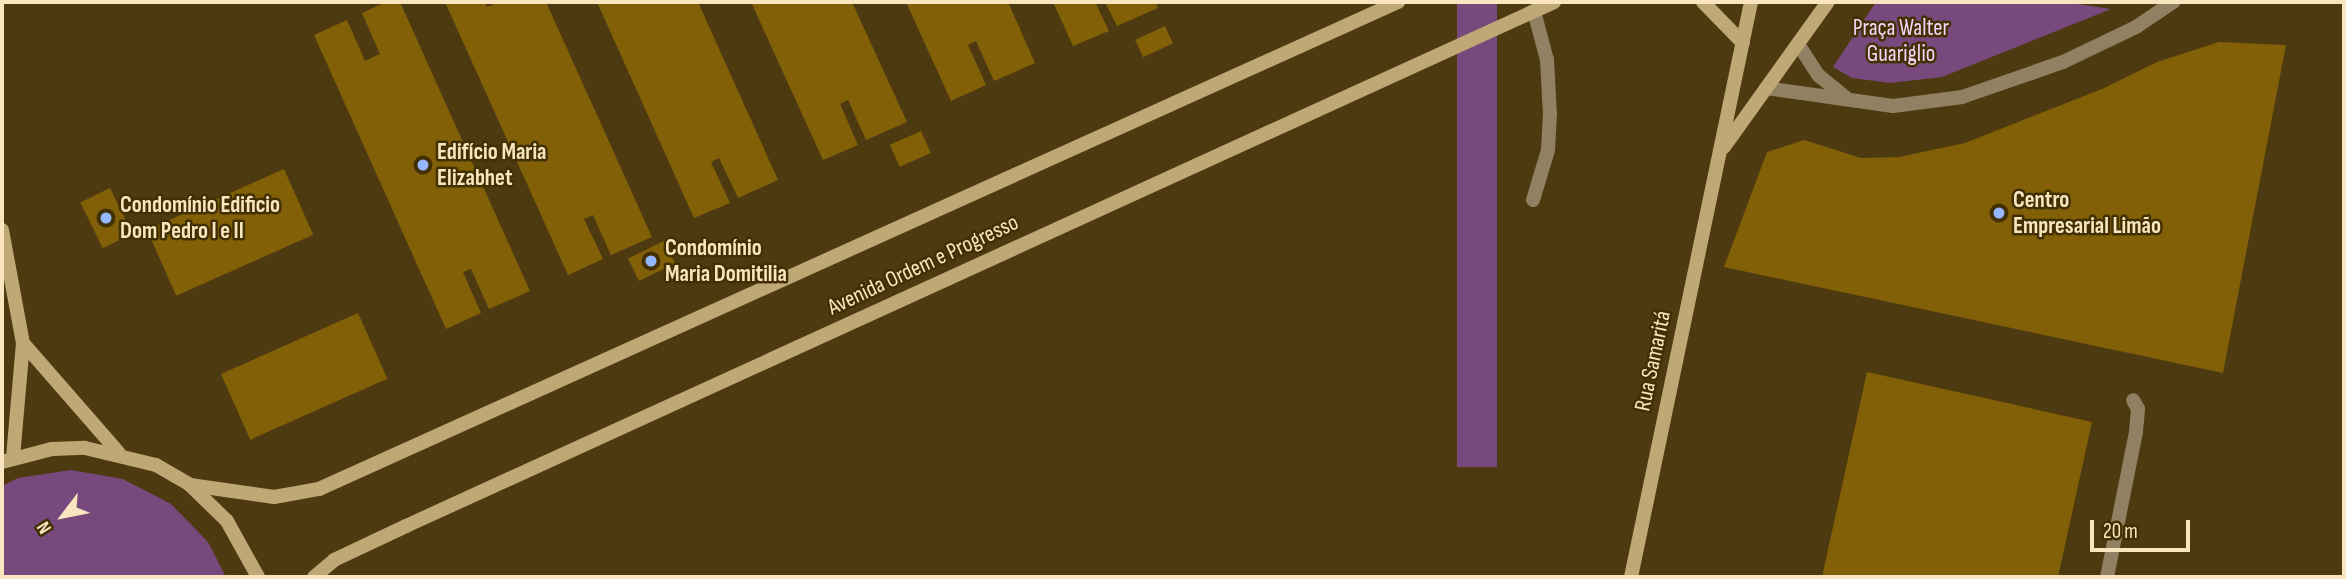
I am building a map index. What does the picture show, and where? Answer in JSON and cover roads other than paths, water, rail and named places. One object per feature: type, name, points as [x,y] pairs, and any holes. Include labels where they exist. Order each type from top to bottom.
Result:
[{"type":"main road","name":"Avenida Ordem e Progresso","points":[[190,485],[274,497],[319,489],[1398,2]]},
{"type":"main road","name":"Avenida Ordem e Progresso","points":[[314,577],[334,560],[382,537],[1554,2]]},
{"type":"main road","points":[[1703,2],[1743,43]]},
{"type":"main road","name":"Rua Samaritá","points":[[1631,577],[1751,2]]},
{"type":"main road","name":"Rua Samaritá","points":[[1719,154],[1828,2]]},
{"type":"main road","points":[[2,230],[23,343],[7,460],[52,449],[118,452],[156,465],[190,485],[227,520],[258,577]]},
{"type":"main road","points":[[23,343],[118,452]]},
{"type":"street","points":[[1766,88],[1893,106],[1936,103],[2005,85],[2136,27],[2173,2]]},
{"type":"street","points":[[1533,200],[1548,150],[1550,115],[1547,61],[1534,11]]},
{"type":"street","points":[[1798,44],[1818,75],[1849,100]]},
{"type":"street","points":[[2107,577],[2136,432],[2138,409],[2133,400]]},
{"type":"place","name":"Edifício Maria Elizabhet","points":[[423,165]]},
{"type":"place","name":"Centro Empresarial Limão","points":[[1999,213]]},
{"type":"place","name":"Condomínio Edificio Dom Pedro I e II","points":[[106,218]]},
{"type":"place","name":"Condomínio Maria Domitilia","points":[[651,261]]},
{"type":"park label","name":"Praça Walter Guariglio","points":[[1901,41]]}]
